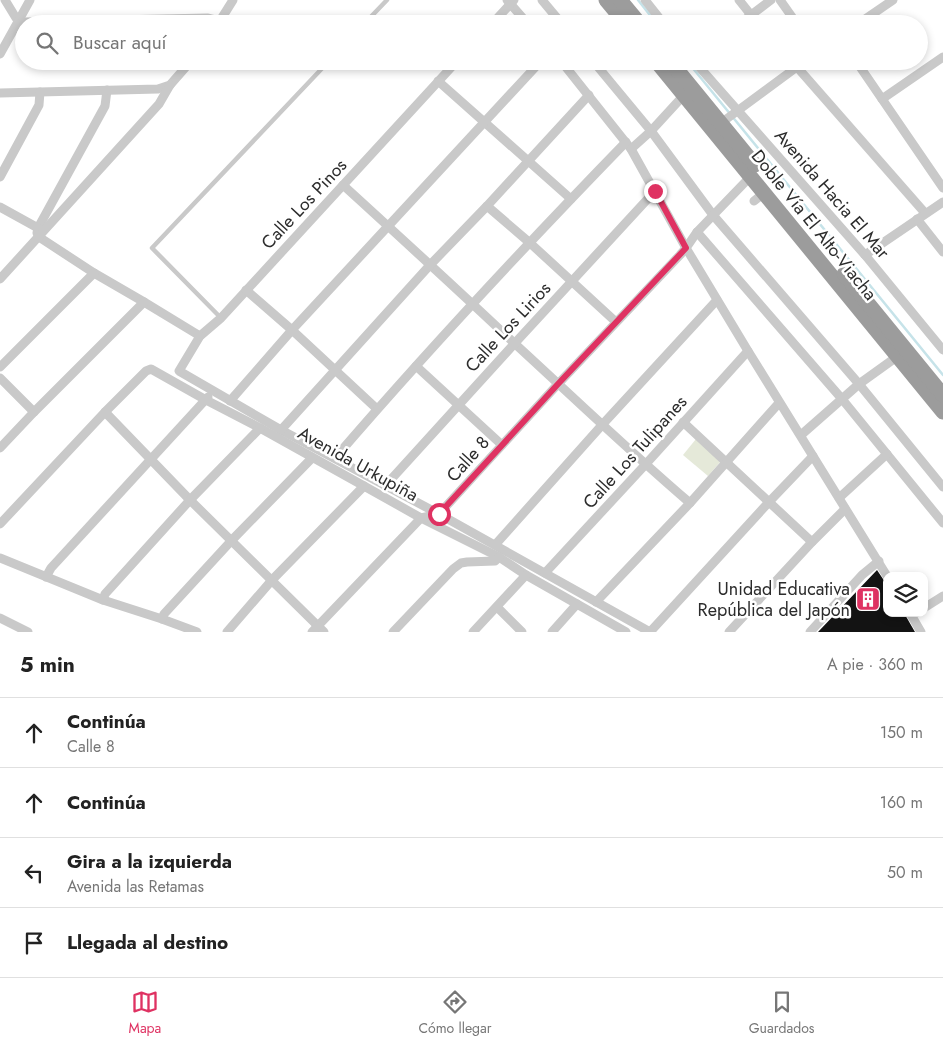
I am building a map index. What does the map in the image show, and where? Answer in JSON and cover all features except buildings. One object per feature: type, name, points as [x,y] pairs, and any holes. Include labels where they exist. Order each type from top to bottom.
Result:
[{"type":"highway","points":[[606,0],[618,15]]},
{"type":"highway","points":[[620,0],[632,15]]},
{"type":"highway","name":"Doble Vía El Alto-Viacha","points":[[663,70],[751,176],[759,197],[898,356],[943,412]]},
{"type":"highway","name":"Doble Vía El Alto-Viacha","points":[[679,70],[729,118],[943,395]]},
{"type":"street","points":[[5,0],[15,16]]},
{"type":"street","points":[[22,15],[30,0]]},
{"type":"street","points":[[223,15],[233,0]]},
{"type":"street","points":[[542,0],[554,15]]},
{"type":"street","points":[[645,0],[657,15]]},
{"type":"street","points":[[739,0],[751,15],[771,0]]},
{"type":"street","points":[[780,0],[791,15]]},
{"type":"street","points":[[871,15],[893,0]]},
{"type":"street","points":[[499,15],[510,1],[521,15]]},
{"type":"street","points":[[0,54],[15,28]]},
{"type":"street","points":[[928,68],[942,59]]},
{"type":"street","points":[[2,274],[159,104],[170,85],[183,70]]},
{"type":"street","name":"Calle Los Pinos","points":[[212,390],[179,371],[200,336],[221,318],[448,70]]},
{"type":"street","points":[[230,401],[292,330],[533,70]]},
{"type":"street","points":[[568,70],[628,146],[686,248],[779,403],[801,435],[885,572]]},
{"type":"street","points":[[600,70],[651,131],[713,215],[859,384],[943,487]]},
{"type":"street","name":"Avenida Hacia El Mar","points":[[700,70],[729,118],[864,255],[943,350]]},
{"type":"street","points":[[729,118],[793,70]]},
{"type":"street","points":[[799,70],[921,216],[943,252]]},
{"type":"street","points":[[862,70],[943,188]]},
{"type":"street","points":[[882,99],[926,70]]},
{"type":"street","points":[[438,81],[571,199]]},
{"type":"street","points":[[0,93],[158,89],[170,85]]},
{"type":"street","points":[[39,232],[104,106],[107,90]]},
{"type":"street","points":[[0,177],[39,105],[40,92]]},
{"type":"street","points":[[335,458],[416,366],[571,199],[628,146],[651,131],[684,95]]},
{"type":"street","points":[[281,430],[430,265],[589,96]]},
{"type":"street","name":"Calle 8","points":[[439,514],[686,248],[697,232],[751,176]]},
{"type":"street","points":[[343,185],[645,465],[690,503]]},
{"type":"street","name":"Calle Los Lirios","points":[[385,486],[655,191]]},
{"type":"street","points":[[864,255],[943,202]]},
{"type":"street","points":[[487,206],[616,322]]},
{"type":"street","points":[[0,207],[39,232],[94,273],[200,336]]},
{"type":"street","points":[[697,232],[842,398],[940,519]]},
{"type":"street","points":[[0,367],[94,273]]},
{"type":"street","points":[[246,290],[377,409]]},
{"type":"street","points":[[495,545],[717,300]]},
{"type":"street","points":[[0,448],[144,302]]},
{"type":"street","name":"Calle Los Tulipanes","points":[[545,573],[748,351]]},
{"type":"street","points":[[801,435],[859,384],[898,356]]},
{"type":"street","points":[[416,366],[502,445]]},
{"type":"street","name":"Avenida Urkupiña","points":[[104,412],[146,371],[151,369],[421,518],[499,557],[526,575],[626,632]]},
{"type":"street","points":[[0,378],[34,412]]},
{"type":"street","points":[[46,577],[51,568],[206,400],[212,390],[281,430],[439,514],[650,632],[768,502],[813,456]]},
{"type":"street","points":[[596,602],[690,503],[779,403]]},
{"type":"street","points":[[0,524],[104,412],[272,580],[318,630],[421,518],[439,514]]},
{"type":"street","points":[[683,422],[812,542]]},
{"type":"street","points":[[103,600],[105,594],[190,500],[260,428]]},
{"type":"street","points":[[839,498],[887,454]]},
{"type":"street","points":[[162,619],[164,614],[232,540],[312,458]]},
{"type":"street","points":[[227,632],[272,580],[364,486]]},
{"type":"street","points":[[729,632],[812,542],[846,509]]},
{"type":"street","points":[[393,632],[461,563],[495,561],[499,557]]},
{"type":"street","points":[[0,558],[103,600],[197,632]]},
{"type":"street","points":[[810,632],[862,575],[879,561]]},
{"type":"street","points":[[473,632],[526,575]]},
{"type":"street","points":[[928,605],[943,596]]},
{"type":"street","points":[[552,632],[577,604]]},
{"type":"street","points":[[497,607],[522,632]]},
{"type":"street","points":[[914,617],[921,632]]},
{"type":"street","points":[[0,618],[28,632]]},
{"type":"lane","points":[[373,15],[387,0]]},
{"type":"lane","points":[[221,318],[152,248],[320,70]]},
{"type":"green space","points":[[696,439],[721,461],[708,476],[683,455]]},
{"type":"waterway","points":[[638,0],[650,15]]},
{"type":"waterway","points":[[694,70],[943,375]]},
{"type":"place","name":"Unidad Educativa República del Japón","points":[[868,599]]},
{"type":"route","points":[[439,514],[686,248],[655,191]]}]
